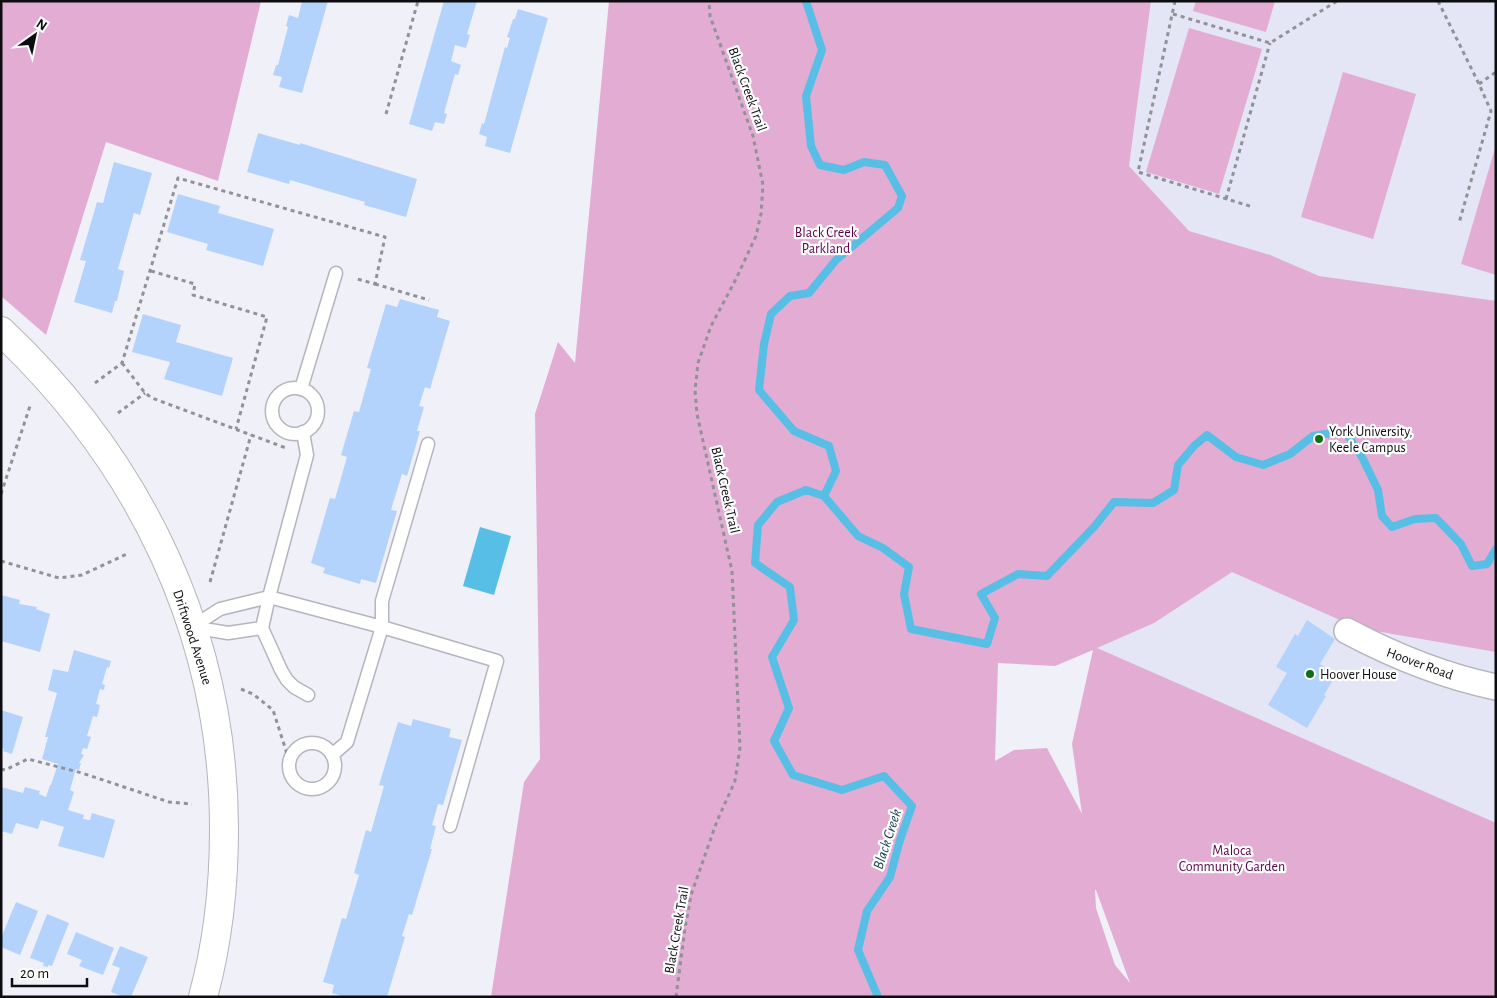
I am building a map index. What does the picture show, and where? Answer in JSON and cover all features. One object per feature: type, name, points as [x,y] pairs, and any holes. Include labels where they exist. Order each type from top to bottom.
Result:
[{"type":"street","name":"Driftwood Avenue","points":[[1,331],[34,362],[65,397],[114,463],[154,532],[192,627],[209,685],[222,768],[224,805],[224,850],[220,908],[203,997]]},
{"type":"street","name":"Hoover Road","points":[[1347,631],[1417,664],[1449,675],[1496,687]]},
{"type":"lane","points":[[301,389],[336,273]]},
{"type":"lane","points":[[294,388],[301,389],[313,397],[318,410],[314,424],[303,432],[287,433],[275,423],[272,416],[274,400],[279,394],[294,388]]},
{"type":"lane","points":[[303,432],[307,455],[262,628],[284,675],[294,687],[308,695]]},
{"type":"lane","points":[[332,755],[347,742],[382,627],[382,601],[428,444]]},
{"type":"lane","points":[[192,627],[220,609],[269,597],[382,627],[497,661],[450,826]]},
{"type":"lane","points":[[192,627],[228,633],[262,628]]},
{"type":"lane","points":[[305,744],[321,744],[332,755],[335,768],[334,775],[330,781],[318,789],[304,788],[298,785],[290,774],[289,760],[293,752],[305,744]]},
{"type":"path","points":[[386,114],[418,1]]},
{"type":"path","name":"Black Creek Trail","points":[[676,997],[691,895],[717,821],[735,781],[740,747],[732,571],[698,414],[695,390],[698,363],[710,326],[736,279],[756,236],[761,214],[763,185],[753,136],[710,16],[710,1]]},
{"type":"path","points":[[1176,1],[1138,172],[1254,207]]},
{"type":"path","points":[[1226,199],[1270,43],[1337,1]]},
{"type":"path","points":[[1438,1],[1491,111],[1459,223]]},
{"type":"path","points":[[1173,14],[1270,43]]},
{"type":"path","points":[[1479,84],[1496,72]]},
{"type":"path","points":[[95,383],[122,363],[178,178],[385,237],[375,284]]},
{"type":"path","points":[[151,271],[195,284],[192,295],[267,317],[236,429]]},
{"type":"path","points":[[336,273],[429,300]]},
{"type":"path","points":[[122,363],[152,398],[307,455]]},
{"type":"path","points":[[118,413],[145,392]]},
{"type":"path","points":[[1,494],[31,403]]},
{"type":"path","points":[[210,582],[251,435]]},
{"type":"path","points":[[1,561],[59,578],[82,574],[130,553]]},
{"type":"path","points":[[241,689],[253,694],[273,710],[289,760]]},
{"type":"path","points":[[1,770],[5,770],[28,758],[82,773],[169,802],[192,804]]},
{"type":"shaded area","name":"York University, Keele Campus","points":[[1151,1],[1496,1],[1496,997],[1072,744],[1189,232],[1129,166]]},
{"type":"green space","points":[[1,1],[261,1],[218,181],[106,142],[46,335],[1,296]]},
{"type":"green space","points":[[609,1],[1151,1],[1129,166],[1189,231],[1270,255],[1319,276],[1496,301],[1496,652],[1358,628],[1232,572],[1154,623],[1097,648],[1496,823],[1496,997],[491,997],[524,782],[540,759],[535,414],[558,342],[575,363]],"holes":[[[1093,650],[1072,744],[1082,814],[1047,748],[1014,750],[995,761],[998,663],[1055,666]],[[1096,890],[1130,983],[1115,965],[1096,908]]]},
{"type":"green space","points":[[1196,1],[1275,1],[1266,32],[1193,11]]},
{"type":"green space","points":[[1189,28],[1262,49],[1219,194],[1146,172]]},
{"type":"green space","points":[[1343,72],[1416,94],[1373,239],[1301,217]]},
{"type":"green space","points":[[1496,145],[1496,275],[1461,264]]},
{"type":"water","points":[[480,527],[511,536],[494,595],[463,586]]},
{"type":"building","points":[[302,1],[328,1],[302,93],[279,87],[282,77],[273,75],[276,65],[278,65],[288,27],[286,26],[289,15],[298,18]]},
{"type":"building","points":[[444,1],[477,1],[467,34],[470,35],[466,48],[455,45],[451,61],[461,65],[458,75],[455,74],[444,113],[447,114],[444,124],[435,122],[432,131],[409,124]]},
{"type":"building","points":[[518,9],[548,18],[510,153],[485,146],[487,137],[479,134],[482,123],[484,124],[505,47],[507,48],[510,38],[507,37]]},
{"type":"building","points":[[258,133],[300,145],[300,143],[417,179],[406,217],[364,205],[365,202],[290,180],[289,184],[247,172]]},
{"type":"building","points":[[114,162],[152,173],[140,215],[134,213],[118,269],[124,271],[117,301],[115,301],[112,313],[74,302],[86,261],[80,260],[97,202],[103,203]]},
{"type":"building","points":[[178,194],[220,206],[218,213],[274,229],[263,266],[206,250],[208,244],[167,232]]},
{"type":"building","points":[[400,299],[439,310],[437,317],[450,321],[430,389],[425,387],[419,406],[424,407],[417,431],[420,431],[407,476],[402,474],[391,510],[397,511],[376,583],[361,579],[360,584],[323,573],[325,568],[311,563],[330,498],[335,499],[347,457],[341,455],[354,411],[359,412],[371,369],[367,368],[386,304],[397,307]]},
{"type":"building","points":[[143,314],[181,325],[176,342],[233,358],[222,396],[164,379],[170,362],[132,352]]},
{"type":"building","points":[[1,595],[20,600],[19,604],[37,607],[36,609],[50,614],[40,652],[1,641]]},
{"type":"building","name":"Hoover House","points":[[1307,620],[1335,639],[1320,664],[1336,675],[1307,728],[1268,705],[1287,673],[1276,667],[1295,634],[1298,636]]},
{"type":"building","points":[[74,650],[111,661],[109,668],[107,667],[102,684],[105,685],[104,690],[100,689],[96,704],[100,705],[97,717],[93,716],[87,736],[91,737],[87,749],[83,748],[81,754],[84,755],[79,763],[81,763],[79,770],[76,769],[75,772],[70,790],[74,792],[68,810],[84,815],[83,819],[90,820],[92,813],[115,820],[104,858],[58,846],[64,827],[41,820],[38,829],[16,823],[12,834],[1,831],[1,787],[23,793],[25,787],[40,791],[39,794],[46,797],[51,785],[58,764],[42,759],[48,737],[45,737],[57,693],[48,690],[53,669],[68,672]]},
{"type":"building","points":[[1,710],[23,717],[12,754],[3,751],[4,749],[1,748]]},
{"type":"building","points":[[413,719],[451,729],[449,737],[462,740],[443,805],[438,804],[432,825],[436,826],[430,849],[432,849],[412,915],[409,914],[402,936],[405,937],[387,997],[345,997],[332,993],[334,985],[323,982],[342,918],[346,919],[359,875],[354,873],[366,830],[371,832],[384,786],[379,785],[398,722],[411,726]]},
{"type":"building","points":[[16,902],[38,911],[20,955],[1,947],[1,938]]},
{"type":"building","points":[[47,914],[69,923],[52,966],[48,965],[48,967],[43,966],[44,963],[30,958]]},
{"type":"building","points":[[76,932],[114,948],[103,975],[79,966],[82,960],[67,954]]},
{"type":"building","points":[[120,946],[148,957],[131,997],[123,997],[111,992],[120,968],[112,965]]},
{"type":"waterway","name":"Black Creek","points":[[806,1],[822,50],[806,96],[811,146],[820,165],[844,170],[864,162],[885,165],[902,196],[898,208],[836,260],[809,293],[790,296],[771,314],[764,344],[759,390],[794,431],[829,446],[836,471],[824,496]]},
{"type":"waterway","points":[[824,496],[858,536],[883,548],[909,567],[904,594],[911,629],[987,644],[995,618],[981,594],[1018,574],[1047,576],[1094,527],[1114,502],[1153,503],[1174,490],[1178,465],[1194,446],[1207,435],[1236,457],[1263,465],[1290,454],[1313,436],[1345,431],[1362,457],[1378,490],[1382,516],[1392,527],[1415,519],[1436,518],[1461,544],[1472,566],[1487,564],[1496,549]]},
{"type":"waterway","name":"Black Creek","points":[[824,496],[806,490],[777,502],[758,525],[755,563],[790,587],[794,620],[772,657],[789,708],[774,741],[793,775],[842,790],[884,776],[912,806],[890,877],[867,911],[858,950],[878,997]]},
{"type":"place","name":"York University, Keele Campus","points":[[1319,439]]},
{"type":"place","name":"Hoover House","points":[[1310,674]]},
{"type":"park label","name":"Black Creek Parkland","points":[[826,240]]},
{"type":"park label","name":"Maloca Community Garden","points":[[1232,858]]}]
